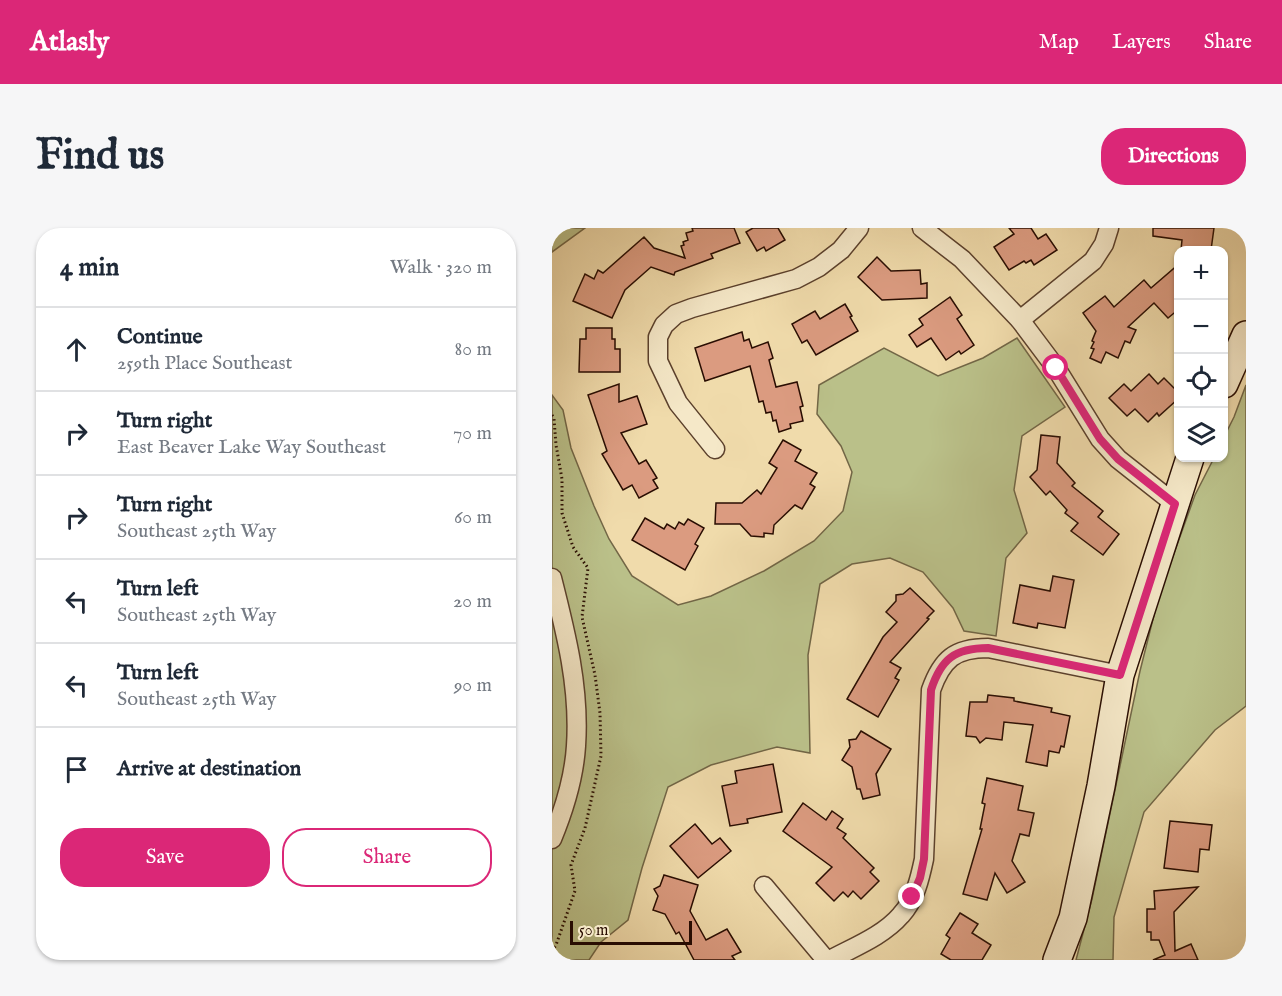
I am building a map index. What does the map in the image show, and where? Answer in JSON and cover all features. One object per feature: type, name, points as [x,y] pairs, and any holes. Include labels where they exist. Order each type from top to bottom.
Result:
[{"type":"street","points":[[715,449],[678,403],[658,361],[658,337],[664,326],[676,314],[692,308],[796,279],[819,267],[841,250],[859,228]]},
{"type":"street","points":[[922,228],[962,259],[1020,320],[1056,368],[1100,439],[1118,459],[1175,504]]},
{"type":"street","points":[[1020,320],[1093,261],[1104,244],[1109,228]]},
{"type":"street","points":[[1228,375],[1246,335]]},
{"type":"street","points":[[1057,960],[1073,918],[1101,786],[1120,675],[1189,462]]},
{"type":"street","points":[[552,578],[568,642],[574,683],[576,747],[571,779],[552,839]]},
{"type":"street","points":[[764,886],[828,960],[885,930],[902,914],[920,878],[924,859],[931,690],[936,675],[945,662],[957,653],[972,648],[988,648],[1120,675]]},
{"type":"green space","points":[[552,228],[585,228],[552,252]]},
{"type":"green space","points":[[1017,338],[1065,407],[1022,436],[1014,490],[1027,533],[1006,558],[996,636],[964,631],[953,608],[923,572],[890,558],[852,564],[820,584],[808,655],[810,753],[777,747],[711,765],[668,787],[628,920],[601,942],[589,960],[552,960],[552,395],[563,410],[571,448],[609,539],[632,576],[678,605],[711,596],[764,571],[814,541],[843,511],[852,472],[841,446],[817,414],[819,385],[884,348],[938,376],[983,358]]},
{"type":"green space","points":[[1246,385],[1246,706],[1215,730],[1144,812],[1114,917],[1113,960],[1076,960],[1092,899],[1140,671],[1159,595],[1195,495],[1212,462],[1228,462],[1228,429]]},
{"type":"building","points":[[692,228],[734,228],[740,243],[711,254],[713,258],[675,272],[674,275],[651,267],[625,290],[612,318],[573,301],[585,274],[594,279],[598,270],[603,273],[644,237],[654,248],[685,258],[681,246],[688,240],[686,233],[693,231]]},
{"type":"building","points":[[753,228],[778,228],[785,240],[766,251],[764,247],[757,251],[746,232]]},
{"type":"building","points":[[1009,228],[1031,228],[1038,239],[1046,234],[1057,250],[1034,265],[1031,260],[1026,263],[1024,261],[1009,270],[994,247],[1014,234]]},
{"type":"building","points":[[1153,228],[1214,228],[1212,246],[1181,246],[1182,240],[1153,236]]},
{"type":"building","points":[[877,257],[891,271],[920,270],[921,284],[927,283],[927,298],[882,300],[858,277]]},
{"type":"building","points":[[1174,268],[1174,313],[1168,318],[1154,303],[1128,327],[1136,330],[1130,343],[1125,341],[1118,358],[1106,352],[1101,363],[1090,358],[1094,349],[1091,348],[1096,331],[1083,313],[1105,296],[1114,307],[1144,280],[1151,288]]},
{"type":"building","points":[[950,297],[962,315],[957,319],[974,345],[946,360],[931,338],[917,347],[909,335],[923,325],[919,319]]},
{"type":"building","points":[[845,304],[858,331],[816,355],[807,340],[802,343],[792,324],[815,311],[820,319]]},
{"type":"building","points":[[586,328],[612,328],[615,349],[620,349],[620,372],[579,372],[580,339],[586,339]]},
{"type":"building","points":[[742,332],[744,341],[749,339],[752,348],[768,342],[773,358],[769,360],[776,387],[797,382],[803,406],[800,407],[803,421],[790,424],[791,428],[779,432],[771,412],[766,413],[763,401],[759,402],[750,366],[705,381],[695,348]]},
{"type":"building","points":[[1149,374],[1158,384],[1164,378],[1174,388],[1174,402],[1159,416],[1157,413],[1148,422],[1135,409],[1127,416],[1109,398],[1124,384],[1131,391]]},
{"type":"building","points":[[619,384],[619,402],[637,396],[647,424],[621,433],[639,464],[646,460],[657,478],[653,480],[658,488],[639,498],[632,485],[623,490],[602,454],[607,451],[588,395]]},
{"type":"building","points":[[1041,435],[1060,437],[1057,463],[1075,483],[1072,486],[1103,511],[1098,517],[1119,534],[1103,555],[1071,531],[1078,523],[1065,513],[1067,510],[1050,491],[1046,495],[1030,477],[1037,470]]},
{"type":"building","points":[[783,440],[801,450],[795,461],[817,473],[810,484],[815,487],[802,509],[795,505],[774,525],[773,534],[764,533],[764,537],[751,536],[740,524],[715,524],[716,503],[742,503],[757,490],[761,494],[777,468],[769,463]]},
{"type":"building","points":[[645,518],[664,529],[667,524],[675,529],[679,522],[684,525],[688,519],[704,528],[695,544],[698,546],[685,570],[632,540]]},
{"type":"building","points":[[1053,576],[1074,580],[1065,628],[1038,623],[1037,628],[1013,623],[1020,585],[1050,591]]},
{"type":"building","points":[[910,588],[934,611],[890,662],[901,668],[895,678],[899,680],[878,717],[847,699],[883,637],[897,622],[886,612],[896,601],[896,595],[903,594]]},
{"type":"building","points":[[988,695],[1014,698],[1014,701],[1052,708],[1051,712],[1070,716],[1064,747],[1061,746],[1059,753],[1049,751],[1047,766],[1026,762],[1033,725],[1004,722],[1002,740],[986,738],[980,743],[976,737],[966,736],[970,702],[987,702]]},
{"type":"building","points":[[861,731],[891,749],[876,774],[880,795],[863,799],[860,789],[857,789],[852,767],[842,760],[850,747],[849,740],[856,739]]},
{"type":"building","points":[[773,764],[782,812],[747,819],[748,823],[730,826],[722,786],[737,783],[735,771]]},
{"type":"building","points":[[987,778],[1023,786],[1018,810],[1034,813],[1029,836],[1020,834],[1012,861],[1025,882],[1007,893],[995,873],[987,900],[963,894],[982,829],[980,829],[985,804],[982,803]]},
{"type":"building","points":[[803,803],[826,820],[832,811],[843,819],[837,828],[846,834],[843,838],[874,868],[870,872],[879,881],[861,899],[853,891],[848,897],[843,892],[834,901],[816,883],[832,867],[783,831]]},
{"type":"building","points":[[1170,821],[1212,825],[1209,850],[1200,849],[1198,872],[1164,868]]},
{"type":"building","points":[[695,824],[712,844],[720,838],[731,851],[698,878],[670,846]]},
{"type":"building","points":[[664,875],[698,885],[690,911],[706,940],[727,929],[741,952],[732,956],[735,960],[694,960],[679,932],[676,934],[665,914],[653,910],[658,896],[654,889],[660,886]]},
{"type":"building","points":[[1198,887],[1174,912],[1175,951],[1191,944],[1198,960],[1153,960],[1165,955],[1159,940],[1151,940],[1151,932],[1147,932],[1147,909],[1155,909],[1154,891]]},
{"type":"building","points":[[960,913],[978,924],[972,933],[991,945],[982,960],[951,960],[941,954],[950,938],[946,935]]},
{"type":"route","points":[[912,897],[920,878],[924,859],[931,690],[936,675],[945,662],[957,653],[972,648],[988,648],[1120,675],[1175,504],[1118,459],[1100,439],[1056,368]]}]
